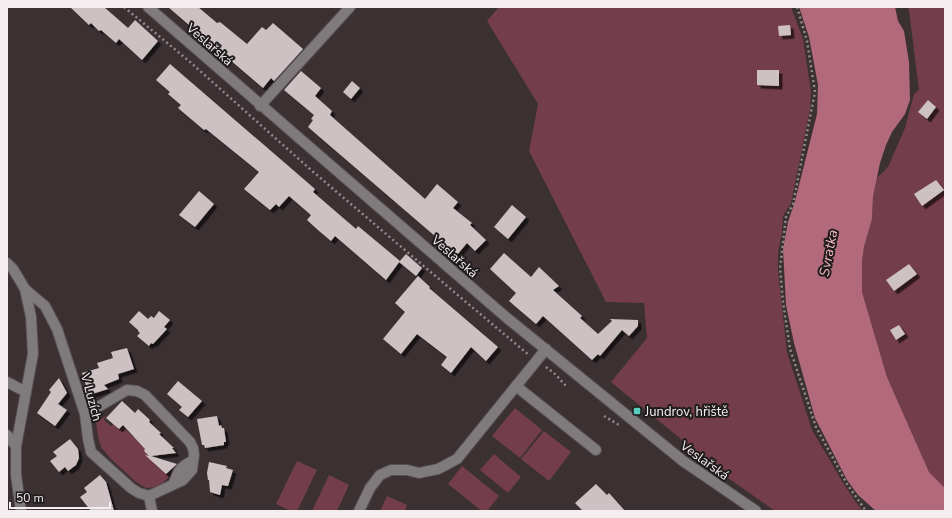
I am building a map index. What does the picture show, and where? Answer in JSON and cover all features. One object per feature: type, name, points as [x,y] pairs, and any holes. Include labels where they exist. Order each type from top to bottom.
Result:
[{"type":"street","name":"Veslařská","points":[[148,7],[260,106],[506,318],[683,461],[756,511]]},
{"type":"street","points":[[260,106],[350,7]]},
{"type":"street","points":[[7,263],[13,269],[25,289],[31,317],[33,354],[16,446],[16,475],[21,511]]},
{"type":"street","name":"V Luzích","points":[[25,289],[45,306],[57,329],[85,414],[88,439],[92,452],[131,488],[139,493],[149,496],[183,480],[192,470],[194,455],[190,442],[145,395],[137,391],[127,390],[98,407]]},
{"type":"street","points":[[359,511],[370,488],[380,475],[392,470],[407,470],[419,473],[438,469],[457,459],[546,349]]},
{"type":"street","points":[[7,382],[26,392]]},
{"type":"street","points":[[516,386],[596,450]]},
{"type":"street","points":[[7,435],[16,446]]},
{"type":"street","points":[[149,496],[152,511]]},
{"type":"path","points":[[124,7],[190,61],[317,175],[460,297],[555,374],[567,387]]},
{"type":"path","points":[[797,7],[807,41],[815,92],[793,204],[786,217],[780,268],[783,302],[790,349],[816,427],[847,484],[866,511]]},
{"type":"shaded area","points":[[499,7],[791,7],[803,39],[811,91],[810,110],[791,203],[783,216],[782,233],[778,252],[778,271],[787,352],[812,430],[842,481],[863,511],[775,511],[701,459],[681,439],[611,382],[647,338],[644,303],[606,302],[529,151],[538,104],[487,21]]},
{"type":"shaded area","points":[[907,7],[945,7],[945,488],[929,472],[887,377],[862,292],[862,262],[864,247],[872,219],[873,197],[877,178],[888,167],[905,128],[914,94],[919,90],[909,10]]},
{"type":"shaded area","points":[[515,408],[542,430],[520,458],[492,436]]},
{"type":"shaded area","points":[[106,416],[104,420],[111,426],[113,424],[119,429],[122,426],[146,449],[144,451],[169,477],[158,487],[146,488],[136,482],[112,460],[101,447],[96,422]]},
{"type":"shaded area","points":[[544,431],[571,452],[549,481],[521,459]]},
{"type":"shaded area","points":[[494,454],[521,477],[508,493],[480,470]]},
{"type":"shaded area","points":[[297,461],[317,470],[297,511],[291,511],[276,504]]},
{"type":"shaded area","points":[[462,466],[499,496],[487,511],[482,511],[448,484]]},
{"type":"shaded area","points":[[329,475],[349,485],[337,511],[312,511]]},
{"type":"shaded area","points":[[387,496],[407,505],[405,511],[380,511]]},
{"type":"water","name":"Svratka","points":[[799,7],[895,7],[898,21],[904,31],[909,62],[910,100],[905,114],[892,132],[880,163],[873,197],[872,219],[864,247],[862,262],[862,292],[887,377],[929,472],[945,488],[945,511],[876,511],[858,495],[847,480],[815,418],[794,343],[786,305],[783,249],[788,222],[795,201],[817,114],[818,85],[809,37]]},
{"type":"building","points":[[70,7],[104,7],[128,28],[135,20],[158,41],[142,60],[119,39],[116,43],[101,30],[99,31],[91,23],[89,25]]},
{"type":"building","points":[[168,7],[198,7],[217,23],[220,22],[247,44],[262,27],[266,30],[273,23],[303,49],[274,81],[271,78],[263,88]]},
{"type":"building","points":[[790,25],[791,35],[779,36],[778,26]]},
{"type":"building","points":[[170,64],[315,189],[313,192],[356,229],[358,226],[400,261],[386,280],[335,236],[331,241],[318,230],[307,220],[311,215],[289,196],[279,207],[276,204],[270,210],[244,189],[259,172],[178,108],[181,105],[168,94],[170,92],[156,80]]},
{"type":"building","points":[[757,70],[779,70],[779,86],[757,85]]},
{"type":"building","points":[[301,71],[321,88],[315,96],[332,111],[330,115],[425,199],[437,184],[458,202],[453,208],[472,223],[470,225],[486,240],[475,251],[467,243],[457,255],[308,127],[313,120],[311,119],[314,115],[284,90]]},
{"type":"building","points":[[352,81],[360,88],[351,99],[343,92]]},
{"type":"building","points":[[928,100],[936,107],[927,119],[918,112]]},
{"type":"building","points":[[936,180],[944,190],[922,206],[914,194]]},
{"type":"building","points":[[199,191],[214,204],[195,227],[179,215]]},
{"type":"building","points":[[512,205],[526,217],[508,239],[494,227]]},
{"type":"building","points":[[504,253],[531,277],[539,267],[559,286],[553,290],[582,316],[580,318],[598,334],[612,321],[610,319],[638,320],[638,326],[629,336],[622,330],[600,356],[598,354],[592,360],[543,316],[536,324],[509,301],[516,293],[490,269]]},
{"type":"building","points":[[406,254],[422,268],[416,276],[399,262]]},
{"type":"building","points":[[909,264],[917,274],[894,291],[886,280]]},
{"type":"building","points":[[418,276],[430,287],[429,288],[498,347],[486,361],[471,347],[451,373],[441,365],[447,357],[417,334],[401,354],[383,339],[405,312],[395,303]]},
{"type":"building","points":[[139,311],[148,319],[151,316],[154,318],[159,311],[170,320],[164,327],[167,329],[153,344],[151,343],[149,346],[137,336],[140,333],[129,322]]},
{"type":"building","points":[[899,325],[905,334],[896,340],[890,330]]},
{"type":"building","points":[[127,348],[134,369],[118,374],[119,379],[104,385],[108,389],[89,395],[82,373],[99,368],[97,363],[113,358],[111,352]]},
{"type":"building","points":[[59,378],[67,393],[58,404],[67,410],[55,426],[37,413],[51,392],[49,390]]},
{"type":"building","points":[[178,381],[202,401],[188,417],[179,410],[182,407],[167,394]]},
{"type":"building","points":[[122,401],[135,413],[138,409],[161,433],[159,434],[174,448],[172,448],[176,453],[151,456],[177,464],[166,474],[145,455],[149,456],[144,451],[145,449],[123,425],[119,429],[106,418]]},
{"type":"building","points":[[217,416],[219,426],[221,425],[222,428],[224,428],[226,442],[224,442],[224,445],[205,448],[204,445],[202,445],[197,419]]},
{"type":"building","points":[[70,439],[78,449],[79,458],[76,465],[68,471],[65,467],[59,472],[50,461],[57,456],[53,452]]},
{"type":"building","points":[[209,462],[227,466],[226,468],[233,470],[228,486],[222,485],[220,495],[210,492],[207,473]]},
{"type":"building","points":[[100,475],[106,482],[114,511],[91,511],[80,497],[87,492],[84,488]]},
{"type":"building","points":[[596,484],[607,495],[609,493],[625,511],[583,511],[575,503]]},
{"type":"place","name":"Jundrov, hřiště","points":[[637,411]]}]
